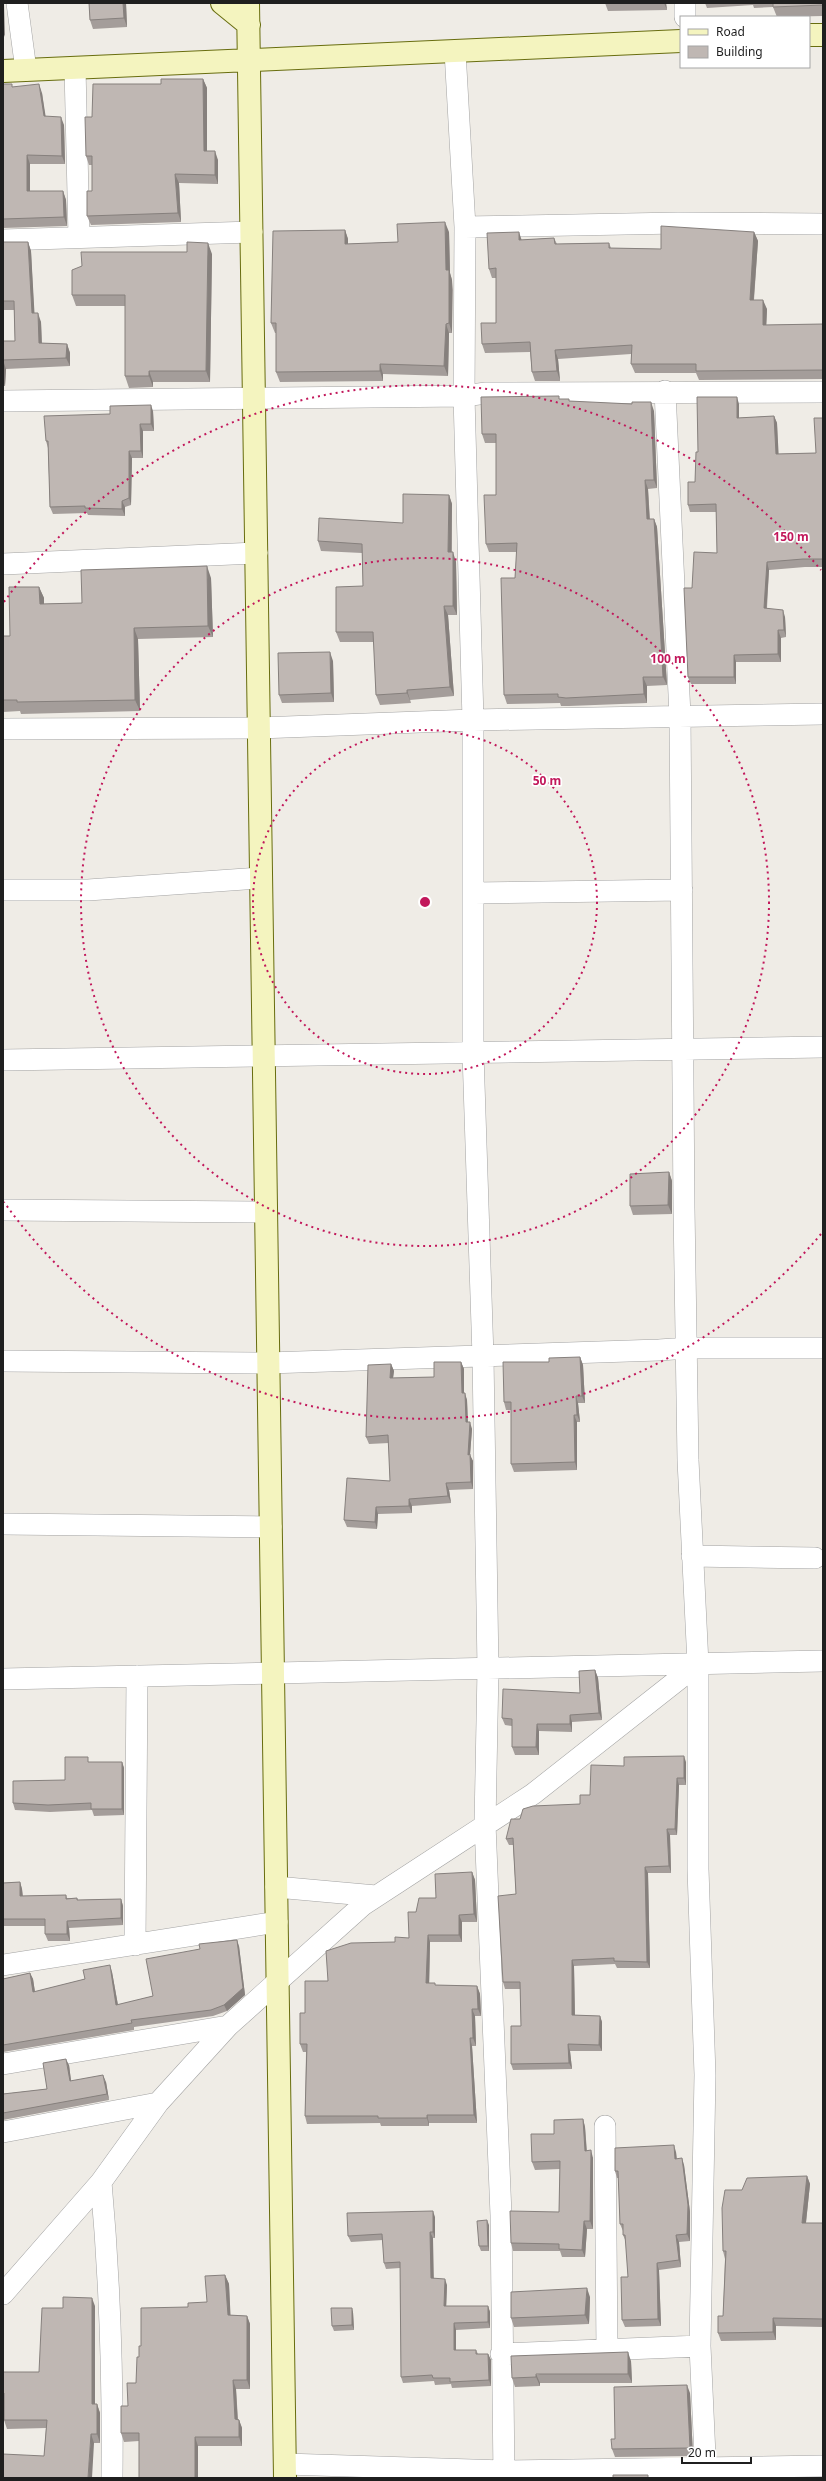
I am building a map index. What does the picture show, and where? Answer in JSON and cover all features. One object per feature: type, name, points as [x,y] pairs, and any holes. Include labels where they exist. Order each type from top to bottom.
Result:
[{"type":"street","points":[[17,3],[26,70]]},
{"type":"street","points":[[222,3],[249,25]]},
{"type":"street","points":[[248,3],[285,2471],[504,2475],[706,2473],[823,2466]]},
{"type":"street","points":[[685,3],[685,16]]},
{"type":"street","points":[[810,35],[823,35]]},
{"type":"street","points":[[3,71],[680,41]]},
{"type":"street","points":[[455,51],[465,227],[464,396],[473,720],[473,1053],[483,1357],[488,1669],[485,1824],[501,2215],[501,2354],[504,2475]]},
{"type":"street","points":[[76,68],[79,237]]},
{"type":"street","points":[[465,227],[678,223],[823,224]]},
{"type":"street","points":[[3,240],[252,232]]},
{"type":"street","points":[[665,391],[680,716],[684,1208],[692,1556],[698,1664],[698,1869],[705,2075],[700,2346],[706,2473]]},
{"type":"street","points":[[3,401],[254,397],[464,396],[486,393],[665,391],[823,392]]},
{"type":"street","points":[[3,564],[256,553]]},
{"type":"street","points":[[3,729],[259,728],[473,720],[823,714]]},
{"type":"street","points":[[3,890],[88,890],[261,878]]},
{"type":"street","points":[[474,893],[682,890]]},
{"type":"street","points":[[3,1060],[823,1047]]},
{"type":"street","points":[[3,1210],[266,1212]]},
{"type":"street","points":[[3,1361],[268,1363],[483,1357],[688,1348],[823,1348]]},
{"type":"street","points":[[3,1524],[271,1527]]},
{"type":"street","points":[[692,1556],[816,1558]]},
{"type":"street","points":[[3,1679],[823,1662]]},
{"type":"street","points":[[3,2294],[101,2182],[158,2103],[228,2026],[363,1905],[533,1794],[698,1664]]},
{"type":"street","points":[[135,1945],[137,1676]]},
{"type":"street","points":[[276,1887],[376,1896]]},
{"type":"street","points":[[3,1965],[277,1922]]},
{"type":"street","points":[[3,2064],[228,2026]]},
{"type":"street","points":[[3,2148],[11,2130],[158,2103]]},
{"type":"street","points":[[605,2126],[607,2350]]},
{"type":"street","points":[[101,2182],[110,2280],[113,2379],[112,2478]]},
{"type":"street","points":[[501,2354],[700,2346]]},
{"type":"building","points":[[89,3],[123,3],[124,18],[90,20]]},
{"type":"building","points":[[773,3],[823,3],[823,5],[773,7]]},
{"type":"building","points":[[161,79],[203,79],[204,151],[215,151],[215,175],[175,174],[178,213],[87,216],[87,191],[92,191],[92,156],[86,156],[85,117],[92,117],[93,84],[161,84]]},
{"type":"building","points":[[3,84],[12,84],[12,87],[39,84],[44,116],[61,117],[62,156],[27,155],[27,191],[63,191],[64,217],[3,219]]},
{"type":"building","points":[[445,222],[446,270],[449,270],[449,323],[446,324],[444,366],[380,364],[380,371],[276,372],[276,323],[271,323],[273,231],[345,230],[345,244],[398,242],[397,224]]},
{"type":"building","points":[[661,226],[754,232],[750,300],[763,300],[763,325],[823,324],[823,370],[696,371],[696,364],[631,364],[632,345],[555,350],[557,371],[532,372],[530,342],[482,344],[481,323],[496,323],[496,268],[489,269],[487,233],[519,232],[519,240],[554,238],[555,244],[609,243],[609,248],[661,249]]},
{"type":"building","points":[[3,242],[28,242],[32,313],[38,313],[39,343],[67,344],[66,358],[3,360],[3,341],[15,341],[14,301],[3,301]]},
{"type":"building","points":[[187,242],[208,243],[206,371],[149,371],[149,376],[125,376],[125,295],[72,295],[72,270],[82,266],[81,252],[187,252]]},
{"type":"building","points":[[559,396],[559,399],[569,399],[569,401],[632,404],[632,402],[651,402],[654,480],[645,480],[647,519],[654,519],[663,677],[643,677],[644,694],[566,698],[558,697],[558,694],[504,695],[501,578],[515,578],[517,543],[486,544],[484,495],[496,495],[496,434],[482,434],[481,397]]},
{"type":"building","points":[[697,397],[737,397],[737,418],[774,416],[776,454],[816,453],[814,418],[823,418],[823,559],[767,562],[764,608],[783,610],[784,630],[778,630],[778,654],[734,655],[734,677],[688,677],[684,588],[692,588],[694,552],[717,553],[716,504],[688,505],[688,482],[695,482],[696,452],[698,452]]},
{"type":"building","points":[[151,405],[151,424],[140,424],[141,451],[129,451],[129,498],[122,501],[122,509],[85,508],[85,506],[50,507],[48,441],[46,441],[44,416],[110,414],[110,406]]},
{"type":"building","points":[[403,494],[449,495],[448,552],[453,552],[453,606],[444,606],[450,687],[407,690],[407,693],[376,695],[373,632],[336,632],[336,587],[363,586],[362,544],[318,541],[319,518],[403,523]]},
{"type":"building","points":[[207,566],[208,626],[134,628],[135,700],[17,702],[17,700],[3,700],[3,636],[10,636],[9,587],[39,587],[40,604],[82,603],[81,570]]},
{"type":"building","points":[[330,652],[331,693],[279,695],[278,653]]},
{"type":"building","points":[[669,1172],[668,1205],[630,1206],[630,1174]]},
{"type":"building","points":[[580,1357],[582,1396],[576,1396],[577,1415],[574,1415],[575,1462],[511,1464],[511,1402],[504,1402],[503,1362],[549,1362],[549,1358]]},
{"type":"building","points":[[434,1362],[461,1362],[462,1393],[465,1393],[466,1422],[470,1422],[468,1455],[470,1454],[471,1482],[446,1483],[448,1496],[409,1499],[409,1506],[376,1507],[375,1522],[344,1520],[347,1478],[390,1481],[388,1435],[366,1437],[368,1365],[391,1364],[390,1378],[434,1377]]},
{"type":"building","points":[[595,1670],[599,1713],[570,1715],[570,1724],[537,1724],[536,1747],[512,1747],[512,1719],[502,1718],[503,1689],[580,1693],[579,1671]]},
{"type":"building","points":[[684,1756],[684,1778],[677,1778],[675,1829],[667,1829],[669,1866],[645,1867],[647,1962],[614,1961],[614,1958],[572,1960],[572,2015],[600,2016],[599,2045],[568,2044],[569,2063],[511,2064],[511,2026],[521,2026],[520,1982],[503,1982],[498,1896],[516,1894],[513,1838],[506,1839],[511,1819],[520,1819],[523,1809],[533,1806],[580,1804],[580,1795],[590,1795],[591,1765],[624,1766],[624,1757]]},
{"type":"building","points":[[65,1757],[88,1757],[88,1762],[122,1762],[122,1809],[91,1809],[91,1803],[48,1805],[13,1803],[13,1781],[65,1780]]},
{"type":"building","points":[[472,1872],[474,1914],[459,1915],[459,1935],[428,1935],[426,1983],[435,1983],[435,1985],[477,1986],[478,2009],[472,2009],[473,2038],[470,2038],[474,2115],[427,2115],[427,2118],[305,2116],[307,2044],[300,2044],[300,2013],[305,2013],[305,1981],[328,1981],[326,1951],[351,1943],[395,1942],[395,1937],[409,1938],[408,1912],[416,1912],[419,1898],[436,1898],[435,1874]]},
{"type":"building","points":[[20,1882],[20,1896],[66,1895],[66,1899],[77,1898],[77,1900],[121,1899],[121,1918],[67,1921],[67,1934],[45,1934],[45,1919],[3,1919],[3,1883]]},
{"type":"building","points":[[237,1940],[243,1988],[224,2005],[211,2010],[131,2020],[132,2023],[3,2045],[3,1979],[30,1973],[33,1992],[85,1979],[83,1970],[110,1965],[116,2005],[153,1996],[146,1959],[200,1949],[199,1944]]},
{"type":"building","points":[[66,2059],[70,2081],[103,2075],[107,2094],[3,2113],[3,2094],[47,2089],[43,2063]]},
{"type":"building","points":[[583,2119],[585,2151],[591,2150],[590,2221],[584,2221],[582,2250],[559,2249],[559,2244],[511,2243],[510,2211],[559,2212],[560,2161],[532,2162],[531,2134],[554,2134],[554,2120]]},
{"type":"building","points":[[674,2145],[675,2159],[682,2158],[688,2205],[687,2234],[676,2235],[679,2260],[657,2263],[658,2319],[622,2320],[621,2277],[628,2277],[625,2235],[623,2235],[623,2224],[620,2224],[618,2171],[615,2171],[615,2148]]},
{"type":"building","points":[[807,2176],[802,2223],[823,2223],[823,2319],[773,2318],[773,2332],[718,2333],[718,2316],[723,2316],[726,2251],[723,2251],[722,2208],[725,2190],[742,2190],[747,2178]]},
{"type":"building","points":[[433,2211],[433,2232],[430,2232],[431,2278],[445,2279],[444,2306],[488,2306],[488,2322],[454,2323],[454,2350],[476,2350],[476,2354],[488,2354],[489,2380],[450,2382],[450,2378],[433,2378],[432,2375],[401,2377],[400,2262],[384,2263],[382,2234],[348,2236],[347,2213]]},
{"type":"building","points":[[487,2220],[488,2246],[479,2246],[477,2221]]},
{"type":"building","points":[[225,2275],[228,2315],[247,2316],[247,2380],[233,2380],[235,2419],[239,2420],[239,2437],[195,2437],[195,2478],[139,2478],[139,2433],[121,2433],[121,2406],[128,2406],[127,2383],[136,2383],[137,2357],[139,2357],[139,2346],[141,2346],[141,2308],[188,2307],[188,2303],[207,2302],[205,2276]]},
{"type":"building","points":[[587,2288],[585,2315],[511,2318],[511,2292]]},
{"type":"building","points":[[63,2297],[92,2298],[92,2404],[97,2404],[97,2434],[91,2434],[88,2478],[3,2478],[3,2454],[44,2456],[47,2420],[4,2420],[3,2372],[39,2372],[42,2308],[63,2308]]},
{"type":"building","points":[[331,2308],[352,2308],[352,2325],[332,2326]]},
{"type":"building","points":[[628,2352],[628,2374],[536,2374],[536,2377],[512,2378],[511,2356]]},
{"type":"building","points":[[687,2385],[690,2448],[612,2449],[611,2439],[615,2439],[614,2387]]},
{"type":"building","points":[[613,2475],[648,2475],[648,2478],[613,2478]]}]
